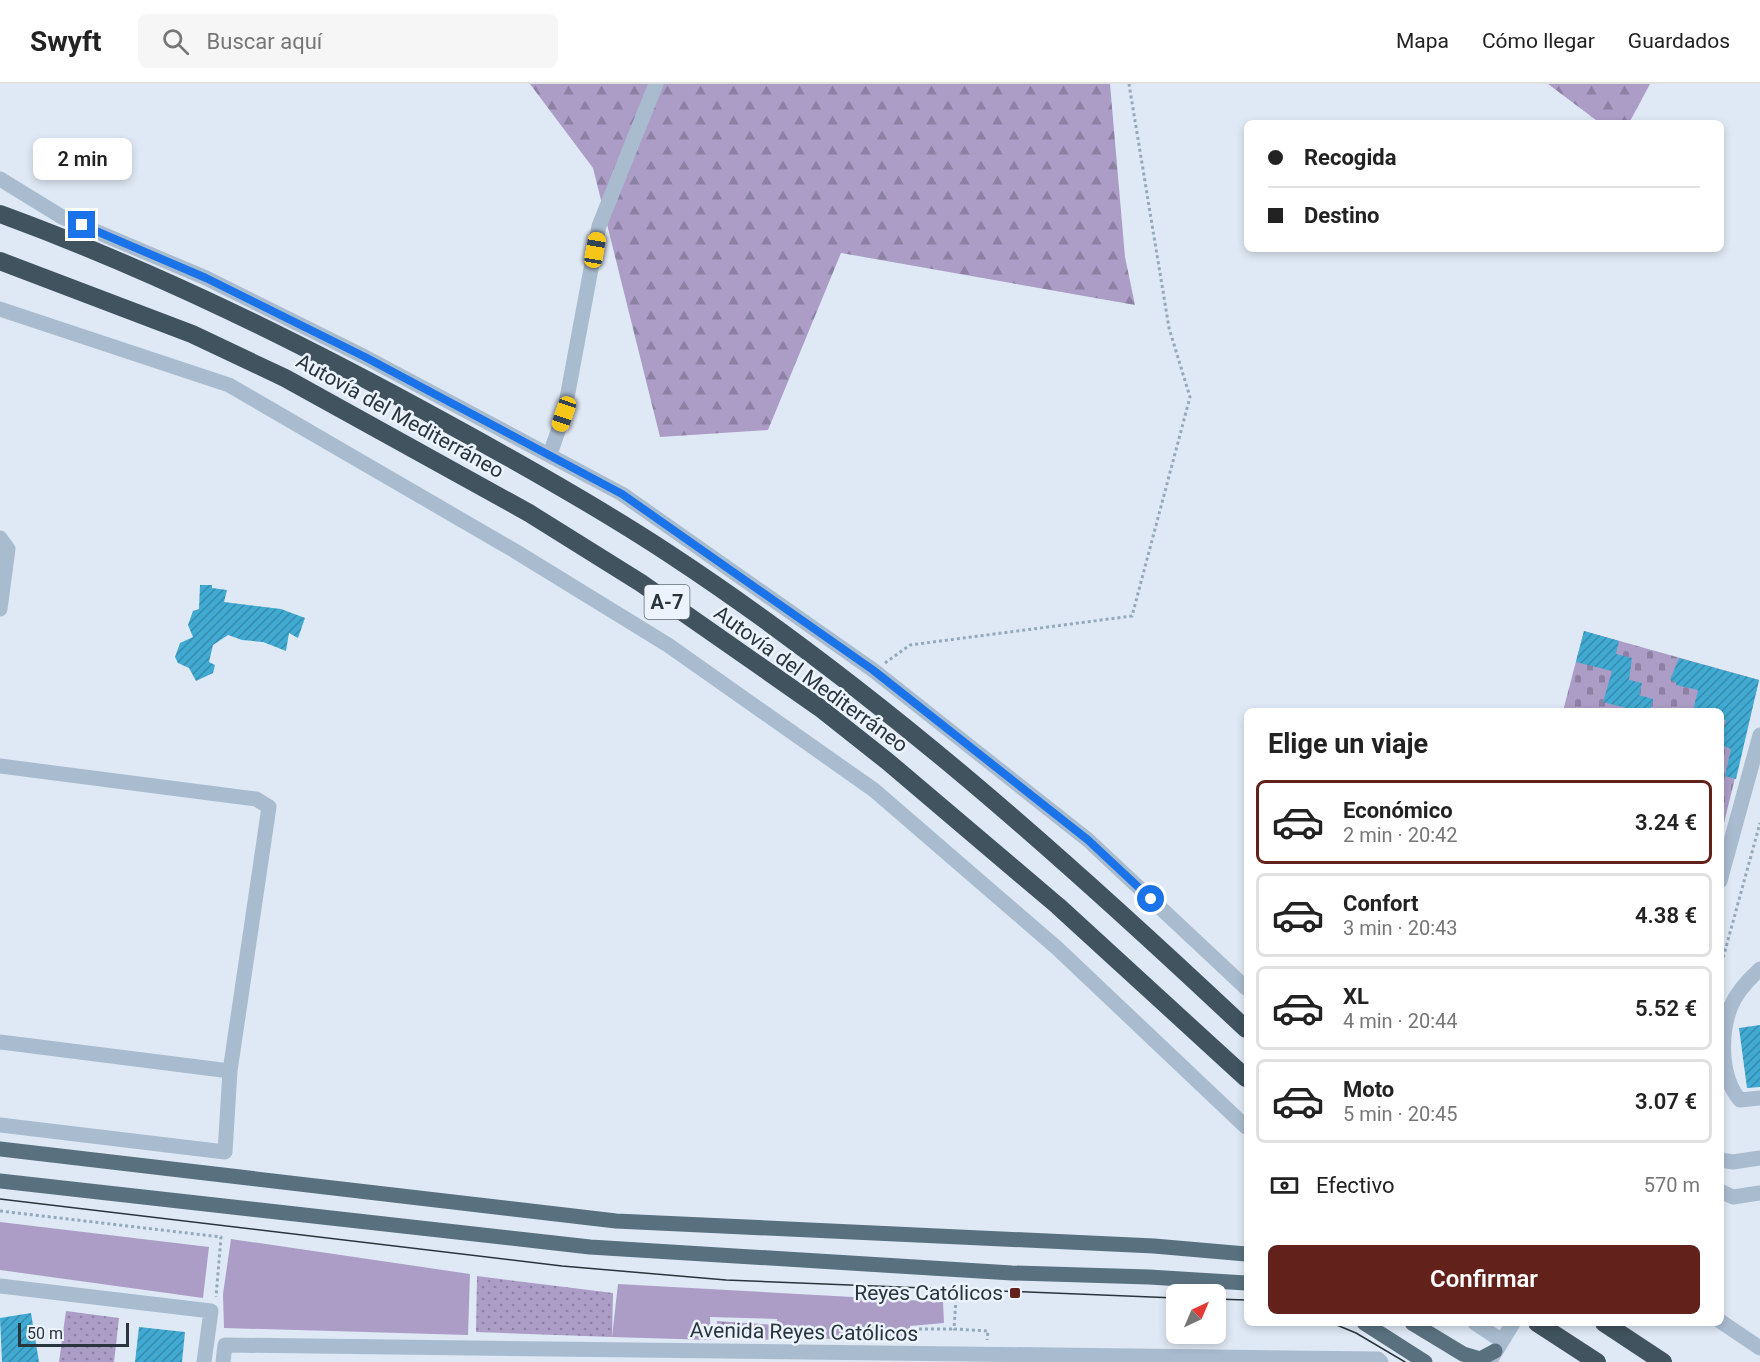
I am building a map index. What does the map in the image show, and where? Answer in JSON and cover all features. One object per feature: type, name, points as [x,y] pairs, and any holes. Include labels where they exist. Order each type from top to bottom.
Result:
[{"type":"highway","name":"Autovía del Mediterráneo","points":[[0,214],[168,281],[315,351],[522,465],[672,555],[848,683],[940,757],[1065,862],[1244,1027]]},
{"type":"highway","name":"Autovía del Mediterráneo","points":[[0,261],[192,334],[285,378],[529,513],[640,583],[820,708],[887,761],[1058,906],[1244,1076]]},
{"type":"highway","points":[[1542,1326],[1597,1362]]},
{"type":"highway","points":[[1609,1326],[1663,1362]]},
{"type":"main road","points":[[0,1149],[616,1221],[1154,1246],[1244,1254]]},
{"type":"main road","points":[[0,1180],[590,1247],[1000,1273],[1244,1283]]},
{"type":"main road","points":[[1369,1326],[1425,1362]]},
{"type":"main road","points":[[1414,1326],[1454,1362]]},
{"type":"main road","points":[[1416,1326],[1463,1354],[1480,1359],[1496,1351]]},
{"type":"street","points":[[550,454],[564,414],[599,226],[656,84]]},
{"type":"street","points":[[0,179],[62,217],[206,278],[365,357],[622,494],[873,670],[1088,840],[1244,986]]},
{"type":"street","points":[[0,309],[229,384],[515,551],[668,645],[874,790],[1057,948],[1244,1125]]},
{"type":"street","points":[[0,538],[8,549],[0,609]]},
{"type":"street","points":[[1724,866],[1760,735]]},
{"type":"street","points":[[0,766],[256,799],[269,807],[230,1071],[225,1152],[0,1125]]},
{"type":"street","points":[[1760,969],[1749,979],[1731,1005],[1724,1052],[1725,1085],[1740,1100],[1760,1098]]},
{"type":"street","points":[[0,1042],[230,1071]]},
{"type":"street","points":[[1724,1161],[1733,1162],[1760,1158]]},
{"type":"street","points":[[1724,1193],[1733,1197],[1760,1193]]},
{"type":"street","points":[[0,1286],[214,1305],[204,1362]]},
{"type":"street","points":[[1724,1325],[1760,1348]]},
{"type":"street","points":[[1477,1326],[1496,1351],[1511,1326]]},
{"type":"street","name":"Avenida Reyes Católicos","points":[[223,1362],[225,1345],[612,1356],[917,1354],[1078,1359],[1378,1359],[1381,1362]]},
{"type":"path","points":[[873,670],[910,645],[1132,616],[1190,397],[1169,328],[1129,84]]},
{"type":"path","points":[[1724,954],[1760,823]]},
{"type":"path","points":[[0,1211],[221,1237],[214,1305]]},
{"type":"path","points":[[954,1329],[956,1299]]},
{"type":"path","points":[[917,1354],[917,1329],[954,1329],[987,1331],[987,1355]]},
{"type":"green space","points":[[530,84],[1110,84],[1125,257],[1135,305],[841,253],[768,430],[660,437],[593,168]]},
{"type":"green space","points":[[1548,84],[1650,84],[1631,120],[1596,120]]},
{"type":"green space","points":[[1584,631],[1759,680],[1724,823],[1724,708],[1564,708]]},
{"type":"green space","points":[[0,1222],[209,1247],[203,1298],[0,1270]]},
{"type":"green space","points":[[231,1239],[470,1274],[468,1335],[224,1328],[223,1294]]},
{"type":"green space","points":[[477,1276],[613,1293],[612,1337],[476,1332]]},
{"type":"green space","points":[[618,1284],[943,1302],[944,1323],[910,1326],[911,1340],[779,1338],[777,1319],[710,1317],[711,1340],[612,1337]]},
{"type":"green space","points":[[66,1311],[119,1318],[114,1362],[59,1362]]},
{"type":"green space","points":[[717,1321],[775,1325],[774,1340],[718,1338]]},
{"type":"building","points":[[200,585],[212,585],[212,588],[227,590],[224,602],[281,609],[305,618],[298,638],[289,633],[286,651],[263,642],[242,640],[228,635],[213,645],[209,662],[215,665],[213,673],[196,681],[189,668],[178,663],[175,657],[180,643],[193,637],[188,625],[193,611],[199,609]]},
{"type":"building","points":[[1584,631],[1619,641],[1616,654],[1632,658],[1629,680],[1642,683],[1639,695],[1653,699],[1651,708],[1626,708],[1603,702],[1612,671],[1576,662]]},
{"type":"building","points":[[1679,658],[1759,680],[1736,779],[1725,776],[1731,749],[1724,746],[1726,720],[1724,720],[1724,708],[1694,708],[1698,690],[1676,685],[1676,682],[1670,680]]},
{"type":"building","points":[[1760,1025],[1760,1087],[1747,1088],[1739,1028]]},
{"type":"building","points":[[31,1313],[39,1362],[2,1362],[0,1318]]},
{"type":"building","points":[[139,1327],[185,1332],[182,1362],[135,1362]]},
{"type":"tram line","points":[[0,1199],[562,1266],[726,1280],[1166,1298]]},
{"type":"tram line","points":[[1226,1299],[1244,1300]]},
{"type":"tram line","points":[[1339,1326],[1356,1333],[1405,1362]]},
{"type":"place","name":"Reyes Católicos","points":[[1015,1293]]},
{"type":"route","points":[[82,225],[206,278],[365,357],[622,494],[873,670],[1088,840],[1151,899]]}]
